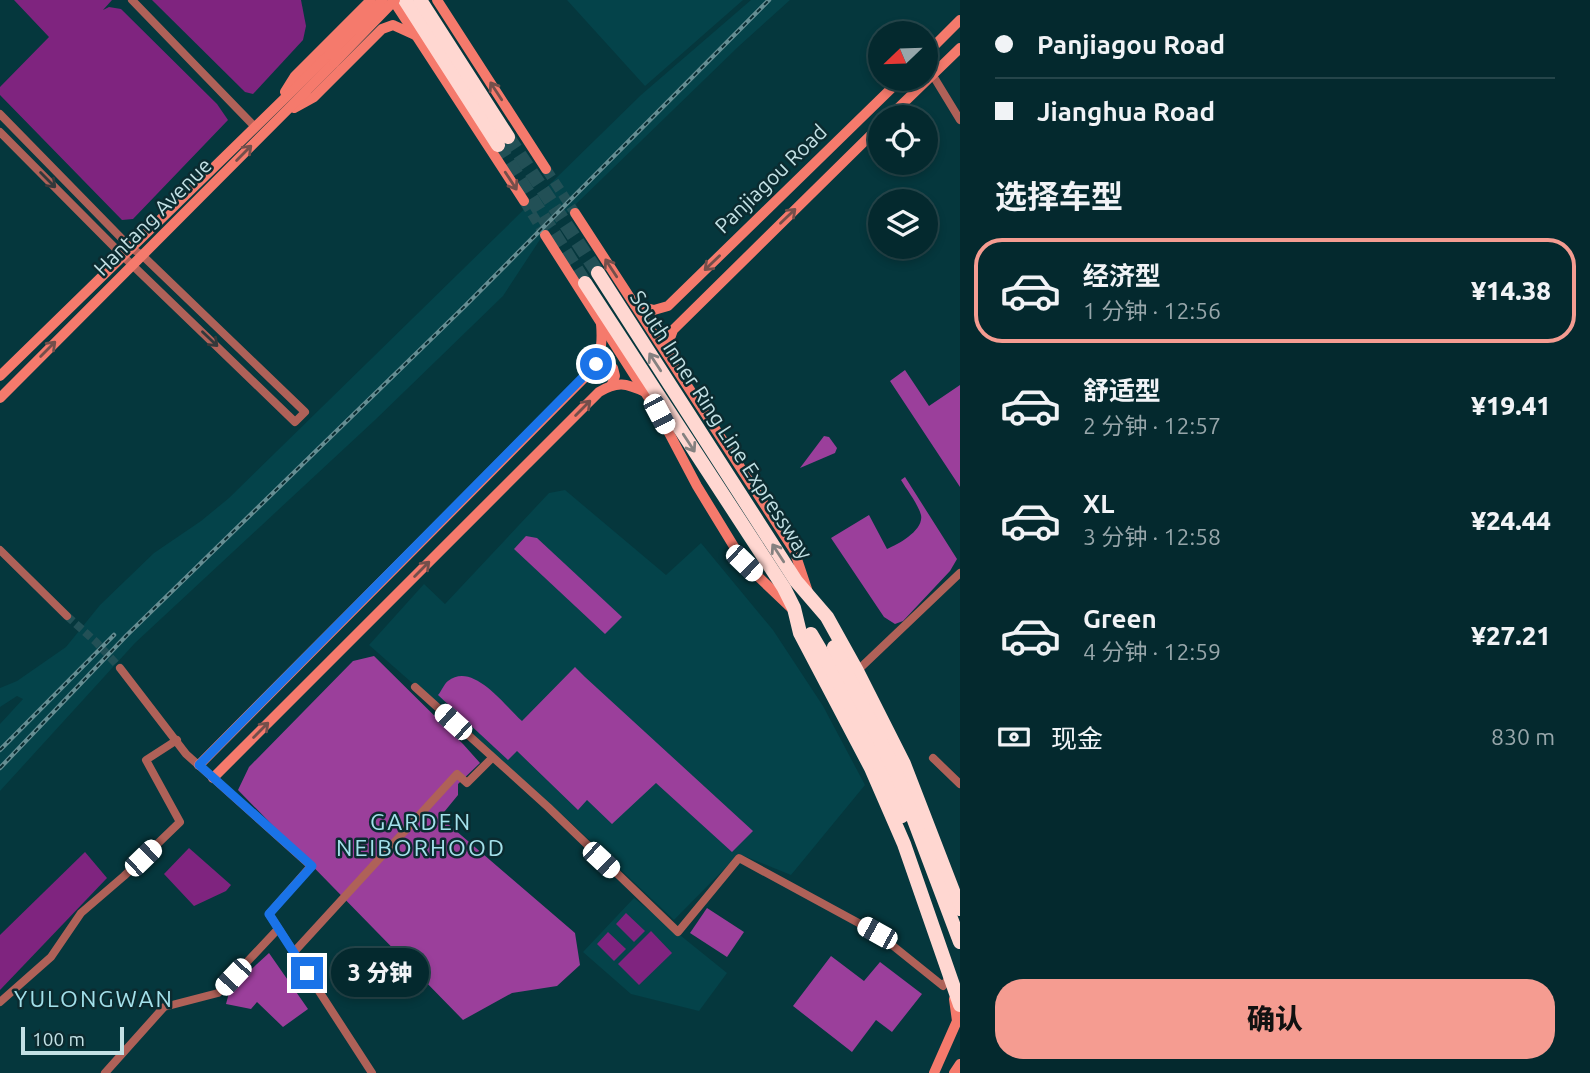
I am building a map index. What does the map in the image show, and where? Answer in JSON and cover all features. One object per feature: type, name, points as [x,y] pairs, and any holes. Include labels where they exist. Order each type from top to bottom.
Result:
[{"type":"highway","points":[[405,0],[503,141],[420,0]]},
{"type":"highway","name":"South Inner Ring Line Expressway","points":[[598,273],[689,401],[796,580],[827,617],[904,764],[960,909]]},
{"type":"highway","name":"South Inner Ring Line Expressway","points":[[585,283],[784,588],[795,610],[837,668],[897,775],[960,942]]},
{"type":"highway","name":"South Inner Ring Line Expressway","points":[[810,598],[837,668],[914,845],[954,978]]},
{"type":"highway","name":"South Inner Ring Line Expressway","points":[[795,610],[800,633],[871,768],[904,844],[954,978]]},
{"type":"highway","points":[[954,978],[960,1006]]},
{"type":"main road","points":[[331,59],[383,0]]},
{"type":"main road","points":[[331,59],[395,0],[524,201]]},
{"type":"main road","points":[[439,0],[546,169]]},
{"type":"main road","points":[[368,4],[387,7],[388,22],[314,97],[279,110],[295,76],[368,4]]},
{"type":"main road","points":[[938,42],[960,20]]},
{"type":"main road","points":[[382,29],[393,25],[417,36]]},
{"type":"main road","points":[[938,68],[960,48]]},
{"type":"main road","name":"Hantang Avenue","points":[[0,397],[142,255],[331,59]]},
{"type":"main road","name":"Panjiagou Road","points":[[668,306],[889,91]]},
{"type":"main road","points":[[901,105],[915,91]]},
{"type":"main road","name":"Hantang Avenue","points":[[0,376],[255,127],[279,110]]},
{"type":"main road","name":"Panjiagou Road","points":[[670,358],[673,330],[681,321],[868,137]]},
{"type":"main road","points":[[575,213],[670,358],[689,401]]},
{"type":"main road","points":[[545,235],[645,392],[744,563],[795,610]]},
{"type":"main road","points":[[635,304],[654,310],[668,306],[668,315],[681,321]]},
{"type":"main road","points":[[199,765],[596,364],[603,343],[601,323]]},
{"type":"main road","points":[[596,364],[605,362],[613,368],[615,376],[612,384]]},
{"type":"main road","points":[[213,778],[599,392],[612,384],[626,383],[645,392]]},
{"type":"main road","points":[[935,1073],[957,1021],[954,978]]},
{"type":"main road","points":[[935,1073],[960,1035]]},
{"type":"main road","points":[[954,1073],[960,1064]]},
{"type":"street","points":[[132,0],[255,127]]},
{"type":"street","points":[[938,84],[960,120]]},
{"type":"street","points":[[0,114],[127,252],[133,264],[295,422],[305,412],[142,255],[127,252],[0,132]]},
{"type":"street","points":[[0,551],[67,616]]},
{"type":"street","points":[[857,671],[960,573]]},
{"type":"street","points":[[120,668],[186,754],[312,866],[269,914],[373,1073]]},
{"type":"street","points":[[415,687],[548,807],[678,932],[739,858],[877,933],[943,986],[954,978]]},
{"type":"street","points":[[0,1002],[51,957],[81,913],[124,877],[180,822],[146,760],[177,740]]},
{"type":"street","points":[[293,953],[457,774],[467,783],[492,758]]},
{"type":"street","points":[[933,758],[960,784]]},
{"type":"street","points":[[106,1073],[163,1007],[218,993],[278,929]]},
{"type":"shaded area","points":[[14,0],[112,0],[103,10],[109,7],[121,9],[217,104],[228,120],[133,219],[122,220],[0,95],[0,87],[49,37]]},
{"type":"shaded area","points":[[152,0],[301,0],[306,26],[303,40],[253,94],[245,92]]},
{"type":"shaded area","points":[[567,0],[743,0],[645,86]]},
{"type":"shaded area","points":[[751,0],[790,0],[541,238],[503,296],[375,420],[135,643],[0,791],[0,724],[23,699],[17,696],[0,707],[0,688],[17,681],[66,647],[100,605],[154,553],[229,498],[641,95]]},
{"type":"shaded area","points":[[905,370],[929,406],[960,385],[960,487],[890,381]]},
{"type":"shaded area","points":[[824,436],[829,437],[837,448],[835,453],[800,468]]},
{"type":"shaded area","points":[[905,477],[957,559],[950,571],[903,621],[895,624],[884,617],[831,538],[869,515],[887,549],[910,536],[919,526],[921,515],[901,480]]},
{"type":"shaded area","points":[[565,490],[666,575],[701,543],[773,630],[823,706],[865,785],[791,875],[739,854],[674,920],[569,821],[369,645],[424,584],[445,604],[549,493]]},
{"type":"shaded area","points":[[526,536],[537,538],[622,617],[605,634],[514,549]]},
{"type":"shaded area","points":[[374,656],[480,763],[458,784],[458,795],[440,817],[575,933],[580,965],[557,986],[512,993],[463,1020],[238,790],[249,767],[353,661]]},
{"type":"shaded area","points":[[575,667],[753,831],[732,852],[656,783],[612,824],[587,800],[578,810],[517,751],[508,760],[438,695],[448,681],[458,676],[468,677],[498,696],[522,721]]},
{"type":"shaded area","points":[[189,848],[231,885],[226,891],[194,906],[164,874]]},
{"type":"shaded area","points":[[85,852],[107,878],[0,990],[0,935]]},
{"type":"shaded area","points":[[634,898],[727,973],[699,1011],[631,994],[583,952]]},
{"type":"shaded area","points":[[707,908],[744,932],[727,957],[690,933]]},
{"type":"shaded area","points":[[626,913],[645,931],[634,942],[616,924]]},
{"type":"shaded area","points":[[651,931],[672,953],[639,985],[618,964]]},
{"type":"shaded area","points":[[608,932],[626,949],[614,961],[597,944]]},
{"type":"shaded area","points":[[269,953],[308,1009],[283,1027],[257,1002],[251,1009],[226,1004],[230,989]]},
{"type":"shaded area","points":[[831,956],[864,981],[880,962],[922,994],[892,1032],[876,1020],[852,1052],[793,1006]]},
{"type":"tunnel","points":[[508,137],[598,273]]},
{"type":"tunnel","points":[[498,145],[585,283]]},
{"type":"tunnel","points":[[546,169],[575,213]]},
{"type":"tunnel","points":[[524,201],[545,235]]},
{"type":"tunnel","points":[[67,616],[120,668]]},
{"type":"railway","points":[[0,768],[127,635],[465,306],[769,0]]},
{"type":"railway","points":[[0,750],[114,635]]},
{"type":"district","name":"GARDEN NEIBORHOOD","points":[[421,835]]},
{"type":"district","name":"YULONGWAN","points":[[94,999]]},
{"type":"route","points":[[307,973],[269,914],[312,866],[199,765],[596,364]]}]
